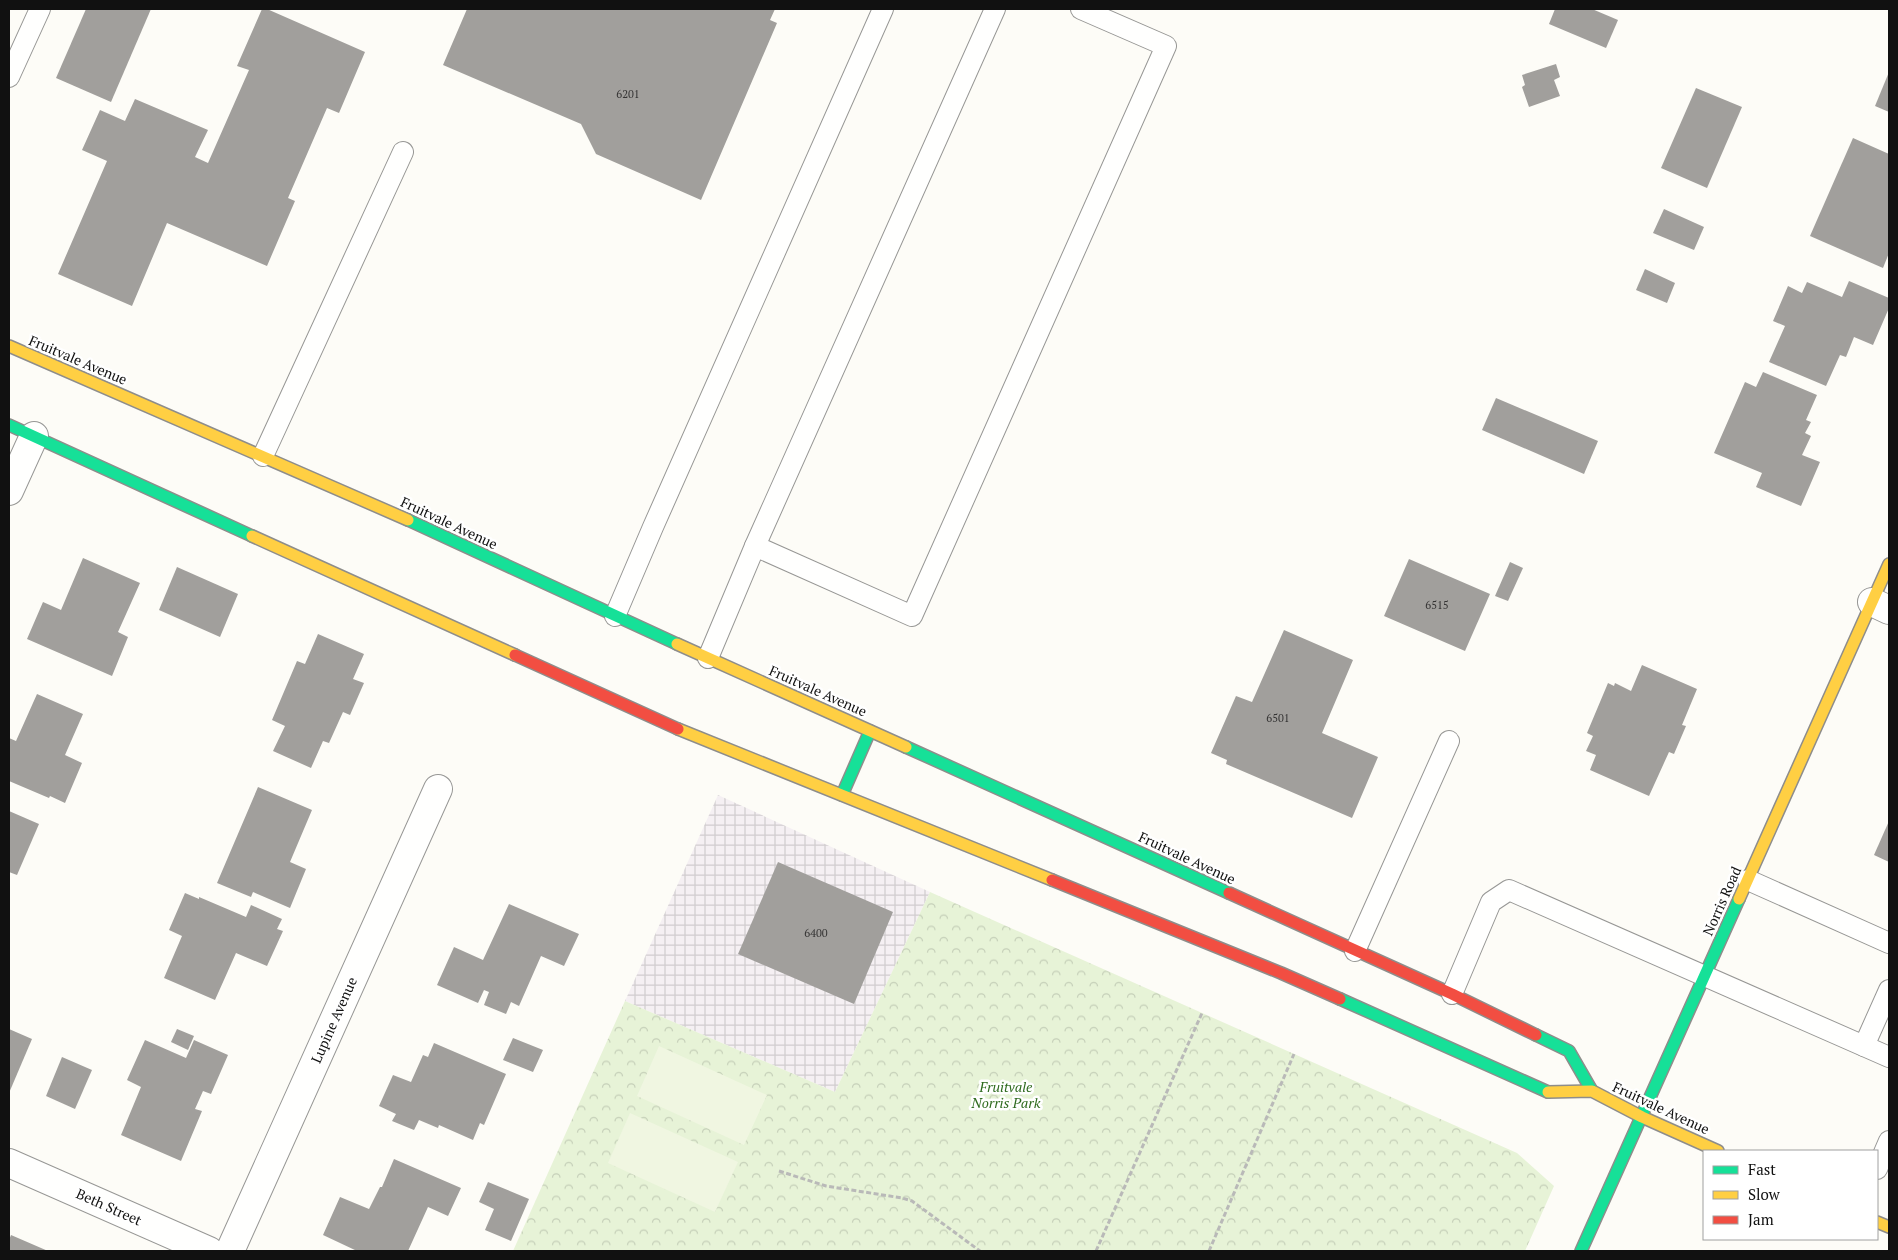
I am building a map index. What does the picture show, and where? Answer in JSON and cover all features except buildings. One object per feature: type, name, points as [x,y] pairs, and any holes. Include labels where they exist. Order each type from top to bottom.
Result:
[{"type":"main road","name":"Fruitvale Avenue","points":[[9,346],[394,514],[615,616],[1452,994],[1569,1051],[1592,1091]]},
{"type":"main road","name":"Fruitvale Avenue","points":[[9,425],[678,729],[1281,973],[1552,1093],[1592,1091],[1642,1117],[1716,1150]]},
{"type":"main road","name":"Norris Road","points":[[1581,1251],[1748,880],[1881,606],[1889,564]]},
{"type":"main road","points":[[842,795],[870,731]]},
{"type":"street","points":[[9,491],[34,436]]},
{"type":"street","name":"Lupine Avenue","points":[[230,1251],[438,789]]},
{"type":"street","name":"Beth Street","points":[[9,1162],[209,1251]]},
{"type":"lane","points":[[9,77],[40,9]]},
{"type":"lane","points":[[615,616],[652,527],[883,9]]},
{"type":"lane","points":[[708,658],[755,546],[995,9]]},
{"type":"lane","points":[[755,546],[912,616],[1166,46],[1081,9]]},
{"type":"lane","points":[[263,456],[403,152]]},
{"type":"lane","points":[[1355,951],[1449,741]]},
{"type":"lane","points":[[1748,880],[1889,943]]},
{"type":"lane","points":[[1452,994],[1491,902],[1509,890],[1889,1057]]},
{"type":"lane","points":[[1864,1046],[1889,990]]},
{"type":"lane","points":[[1878,1167],[1889,1141]]},
{"type":"path","points":[[1096,1251],[1202,1012]]},
{"type":"path","points":[[1209,1251],[1294,1054]]},
{"type":"path","points":[[779,1171],[826,1186],[902,1198],[912,1202],[980,1251]]},
{"type":"shaded area","points":[[718,795],[930,892],[835,1092],[625,1001]]},
{"type":"green space","name":"Fruitvale Norris Park","points":[[930,892],[1517,1153],[1554,1186],[1525,1251],[513,1251],[625,1001],[835,1092]]},
{"type":"green space","points":[[659,1046],[767,1095],[744,1145],[637,1096]]},
{"type":"green space","points":[[630,1113],[738,1162],[715,1212],[608,1163]]},
{"type":"traffic: fast","points":[[9,425],[252,536]]},
{"type":"traffic: fast","points":[[408,520],[677,644]]},
{"type":"traffic: fast","points":[[842,795],[870,731]]},
{"type":"traffic: fast","points":[[906,747],[1229,893]]},
{"type":"traffic: fast","points":[[1581,1251],[1739,899]]},
{"type":"traffic: fast","points":[[1340,999],[1548,1092]]},
{"type":"traffic: fast","points":[[1536,1035],[1569,1051],[1592,1091]]},
{"type":"traffic: slow","points":[[9,346],[408,520]]},
{"type":"traffic: slow","points":[[252,536],[515,655]]},
{"type":"traffic: slow","points":[[1739,899],[1889,564]]},
{"type":"traffic: slow","points":[[677,644],[906,747]]},
{"type":"traffic: slow","points":[[678,729],[1052,880]]},
{"type":"traffic: slow","points":[[1548,1092],[1592,1091],[1642,1117],[1716,1150]]},
{"type":"traffic: slow","points":[[1878,1222],[1889,1227]]},
{"type":"traffic: jam","points":[[515,655],[678,729]]},
{"type":"traffic: jam","points":[[1052,880],[1340,999]]},
{"type":"traffic: jam","points":[[1229,893],[1452,994],[1536,1035]]}]
